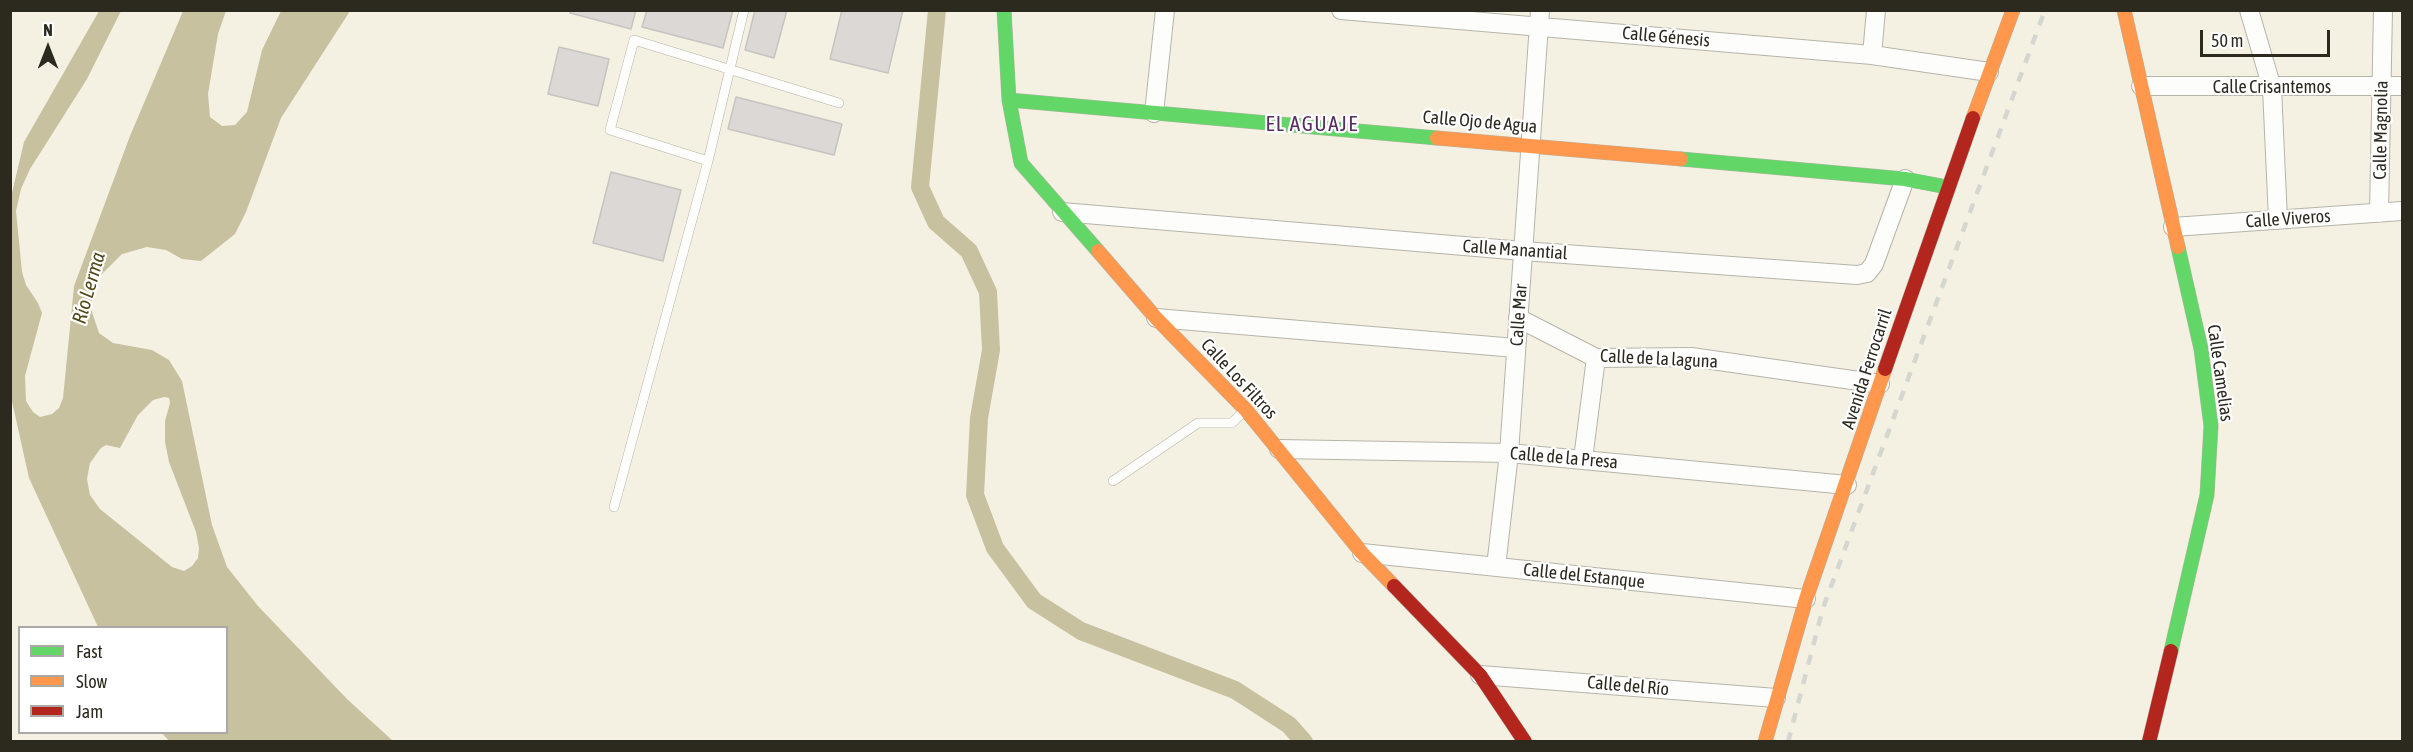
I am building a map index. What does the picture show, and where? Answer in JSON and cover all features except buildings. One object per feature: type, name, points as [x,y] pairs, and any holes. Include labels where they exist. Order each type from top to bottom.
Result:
[{"type":"street","name":"Calle Los Filtros","points":[[1004,10],[1009,100],[1021,163],[1062,213],[1156,318],[1245,410],[1362,553],[1480,675],[1525,741]]},
{"type":"street","points":[[1154,113],[1165,10]]},
{"type":"street","name":"Calle Génesis","points":[[1341,10],[1539,18],[1872,55],[1989,72]]},
{"type":"street","points":[[1872,55],[1876,10]]},
{"type":"street","name":"Avenida Ferrocarril","points":[[1765,741],[1806,599],[1847,485],[1947,187],[2013,10]]},
{"type":"street","name":"Calle Camelias","points":[[2124,10],[2201,349],[2211,426],[2207,495],[2191,572],[2149,741]]},
{"type":"street","points":[[2249,10],[2272,88],[2278,220]]},
{"type":"street","name":"Calle Magnolia","points":[[2379,213],[2383,10]]},
{"type":"street","name":"Calle Mar","points":[[1496,567],[1509,453],[1539,18]]},
{"type":"street","name":"Calle Crisantemos","points":[[2141,86],[2272,88],[2403,86]]},
{"type":"street","name":"Calle Ojo de Agua","points":[[1009,100],[1905,179],[1947,187]]},
{"type":"street","name":"Calle Manantial","points":[[1062,213],[1523,251],[1857,275],[1867,273],[1874,264],[1905,179]]},
{"type":"street","name":"Calle Viveros","points":[[2173,227],[2403,211]]},
{"type":"street","points":[[1156,318],[1516,348]]},
{"type":"street","name":"Calle de la laguna","points":[[1518,318],[1596,358],[1691,357],[1880,384]]},
{"type":"street","points":[[1583,459],[1596,358]]},
{"type":"street","name":"Calle de la Presa","points":[[1279,449],[1509,453],[1847,485]]},
{"type":"street","name":"Calle del Estanque","points":[[1362,553],[1806,599]]},
{"type":"street","name":"Calle del Río","points":[[1480,675],[1776,698]]},
{"type":"lane","points":[[614,507],[708,161],[744,10]]},
{"type":"lane","points":[[708,161],[610,130],[634,40],[839,103]]},
{"type":"lane","points":[[1113,480],[1198,423],[1232,423],[1245,410]]},
{"type":"water","name":"Río Lerma","points":[[99,11],[121,11],[87,79],[30,169],[21,189],[16,211],[22,272],[26,285],[42,313],[25,376],[26,401],[33,412],[40,417],[52,414],[59,408],[63,398],[74,286],[130,136],[183,11],[226,11],[218,34],[208,94],[210,117],[222,126],[235,125],[247,112],[262,50],[281,11],[350,11],[281,118],[246,212],[235,234],[201,261],[182,259],[166,250],[147,247],[122,254],[94,282],[91,309],[99,333],[113,343],[152,350],[169,360],[182,381],[212,525],[227,567],[258,606],[347,699],[393,741],[169,741],[163,734],[228,734],[228,626],[98,626],[29,478],[11,397],[11,197],[24,142]],"holes":[[[164,397],[169,398],[170,403],[165,421],[165,442],[169,462],[196,532],[199,548],[198,558],[184,571],[172,567],[100,509],[90,495],[87,479],[90,463],[101,448],[106,445],[120,448],[138,415],[153,400]]]},
{"type":"waterway","points":[[937,10],[920,187],[936,222],[969,251],[988,292],[991,350],[979,418],[975,495],[995,548],[1034,601],[1081,631],[1235,690],[1289,725],[1304,742]]},
{"type":"railway","points":[[1788,742],[1823,608],[2045,10]]},
{"type":"traffic: fast","points":[[1004,10],[1009,100],[1021,163],[1098,251]]},
{"type":"traffic: fast","points":[[1009,100],[1437,138]]},
{"type":"traffic: fast","points":[[1681,159],[1905,179],[1947,187]]},
{"type":"traffic: fast","points":[[2171,651],[2207,495],[2211,426],[2201,349],[2178,247]]},
{"type":"traffic: slow","points":[[1973,118],[2013,10]]},
{"type":"traffic: slow","points":[[2124,10],[2178,247]]},
{"type":"traffic: slow","points":[[1437,138],[1681,159]]},
{"type":"traffic: slow","points":[[1098,251],[1156,318],[1246,410],[1362,553],[1394,586]]},
{"type":"traffic: slow","points":[[1765,742],[1806,599],[1885,369]]},
{"type":"traffic: jam","points":[[1885,369],[1973,118]]},
{"type":"traffic: jam","points":[[1394,586],[1480,675],[1525,742]]},
{"type":"traffic: jam","points":[[2149,742],[2171,651]]},
{"type":"district","name":"EL AGUAJE","points":[[1312,124]]}]
